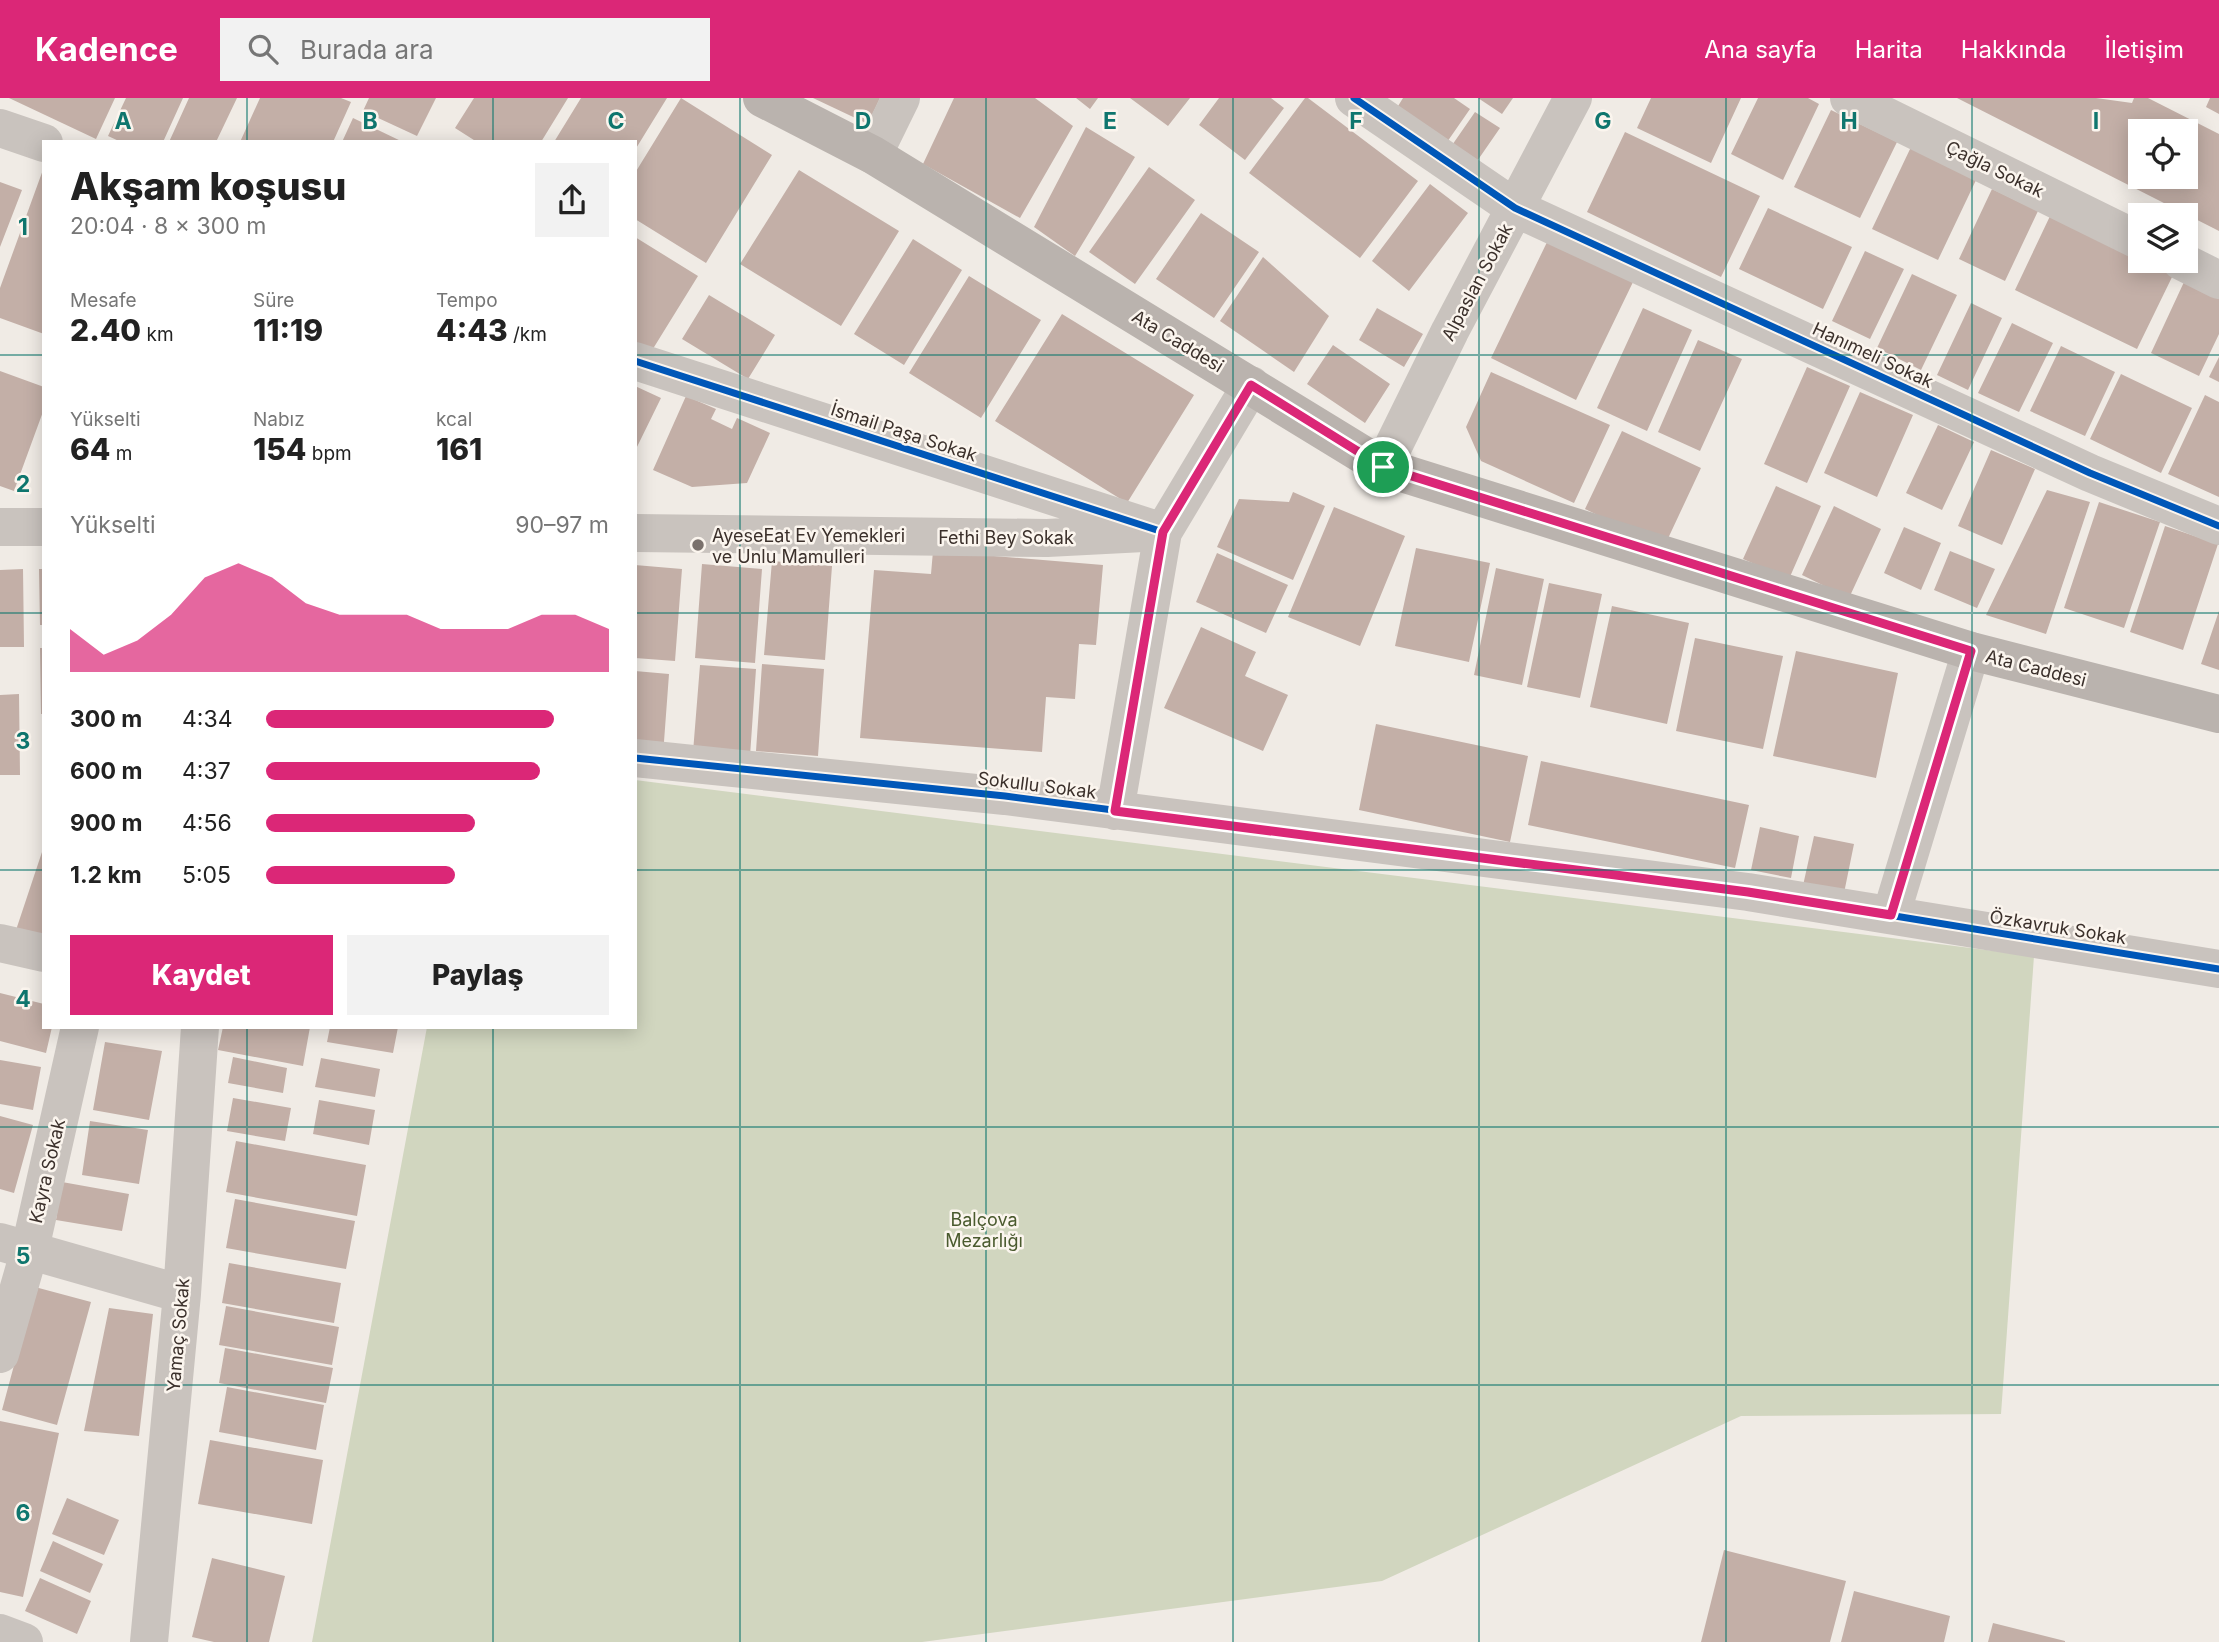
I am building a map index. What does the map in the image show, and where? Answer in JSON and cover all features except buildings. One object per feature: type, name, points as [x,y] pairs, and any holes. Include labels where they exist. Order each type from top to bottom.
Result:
[{"type":"main road","name":"Ata Caddesi","points":[[762,98],[873,155],[1383,467],[1971,651],[2219,715]]},
{"type":"street","points":[[873,155],[901,98]]},
{"type":"street","name":"Hanımeli Sokak","points":[[1354,98],[1515,208],[2090,473],[2219,526]]},
{"type":"street","name":"Alpaslan Sokak","points":[[1383,467],[1450,331],[1573,98]]},
{"type":"street","name":"Çağla Sokak","points":[[1849,98],[2128,235]]},
{"type":"street","points":[[0,128],[42,142]]},
{"type":"street","points":[[2198,270],[2219,280]]},
{"type":"street","name":"İsmail Paşa Sokak","points":[[637,362],[1163,532]]},
{"type":"street","points":[[1115,811],[1163,532],[1251,385]]},
{"type":"street","points":[[0,527],[42,527]]},
{"type":"street","name":"Fethi Bey Sokak","points":[[637,533],[1047,538],[1163,532]]},
{"type":"street","points":[[1891,915],[1971,651]]},
{"type":"street","name":"Sokullu Sokak","points":[[637,758],[1005,796],[1748,892],[1891,915]]},
{"type":"street","name":"Özkavruk Sokak","points":[[1891,915],[2219,969]]},
{"type":"street","points":[[0,943],[42,953]]},
{"type":"street","name":"Kayra Sokak","points":[[0,1354],[15,1246],[79,1029]]},
{"type":"street","name":"Yamaç Sokak","points":[[149,1642],[182,1294],[200,1029]]},
{"type":"street","points":[[15,1246],[182,1294]]},
{"type":"street","points":[[0,1633],[24,1642]]},
{"type":"green space","name":"Balçova Mezarlığı","points":[[637,780],[2034,956],[2001,1414],[1741,1416],[1382,1581],[922,1642],[312,1642],[427,1029],[637,1029]]},
{"type":"cycle path","points":[[1354,98],[1515,208],[2090,473],[2219,526]]},
{"type":"cycle path","points":[[637,362],[1163,532],[1115,811]]},
{"type":"cycle path","points":[[637,758],[1005,796],[1748,892],[2219,969]]},
{"type":"place","name":"AyeseEat Ev Yemekleri ve Unlu Mamulleri","points":[[698,545]]},
{"type":"route","points":[[1251,385],[1383,467],[1971,651],[1891,915],[1748,892],[1115,811],[1163,532],[1251,385]]}]
